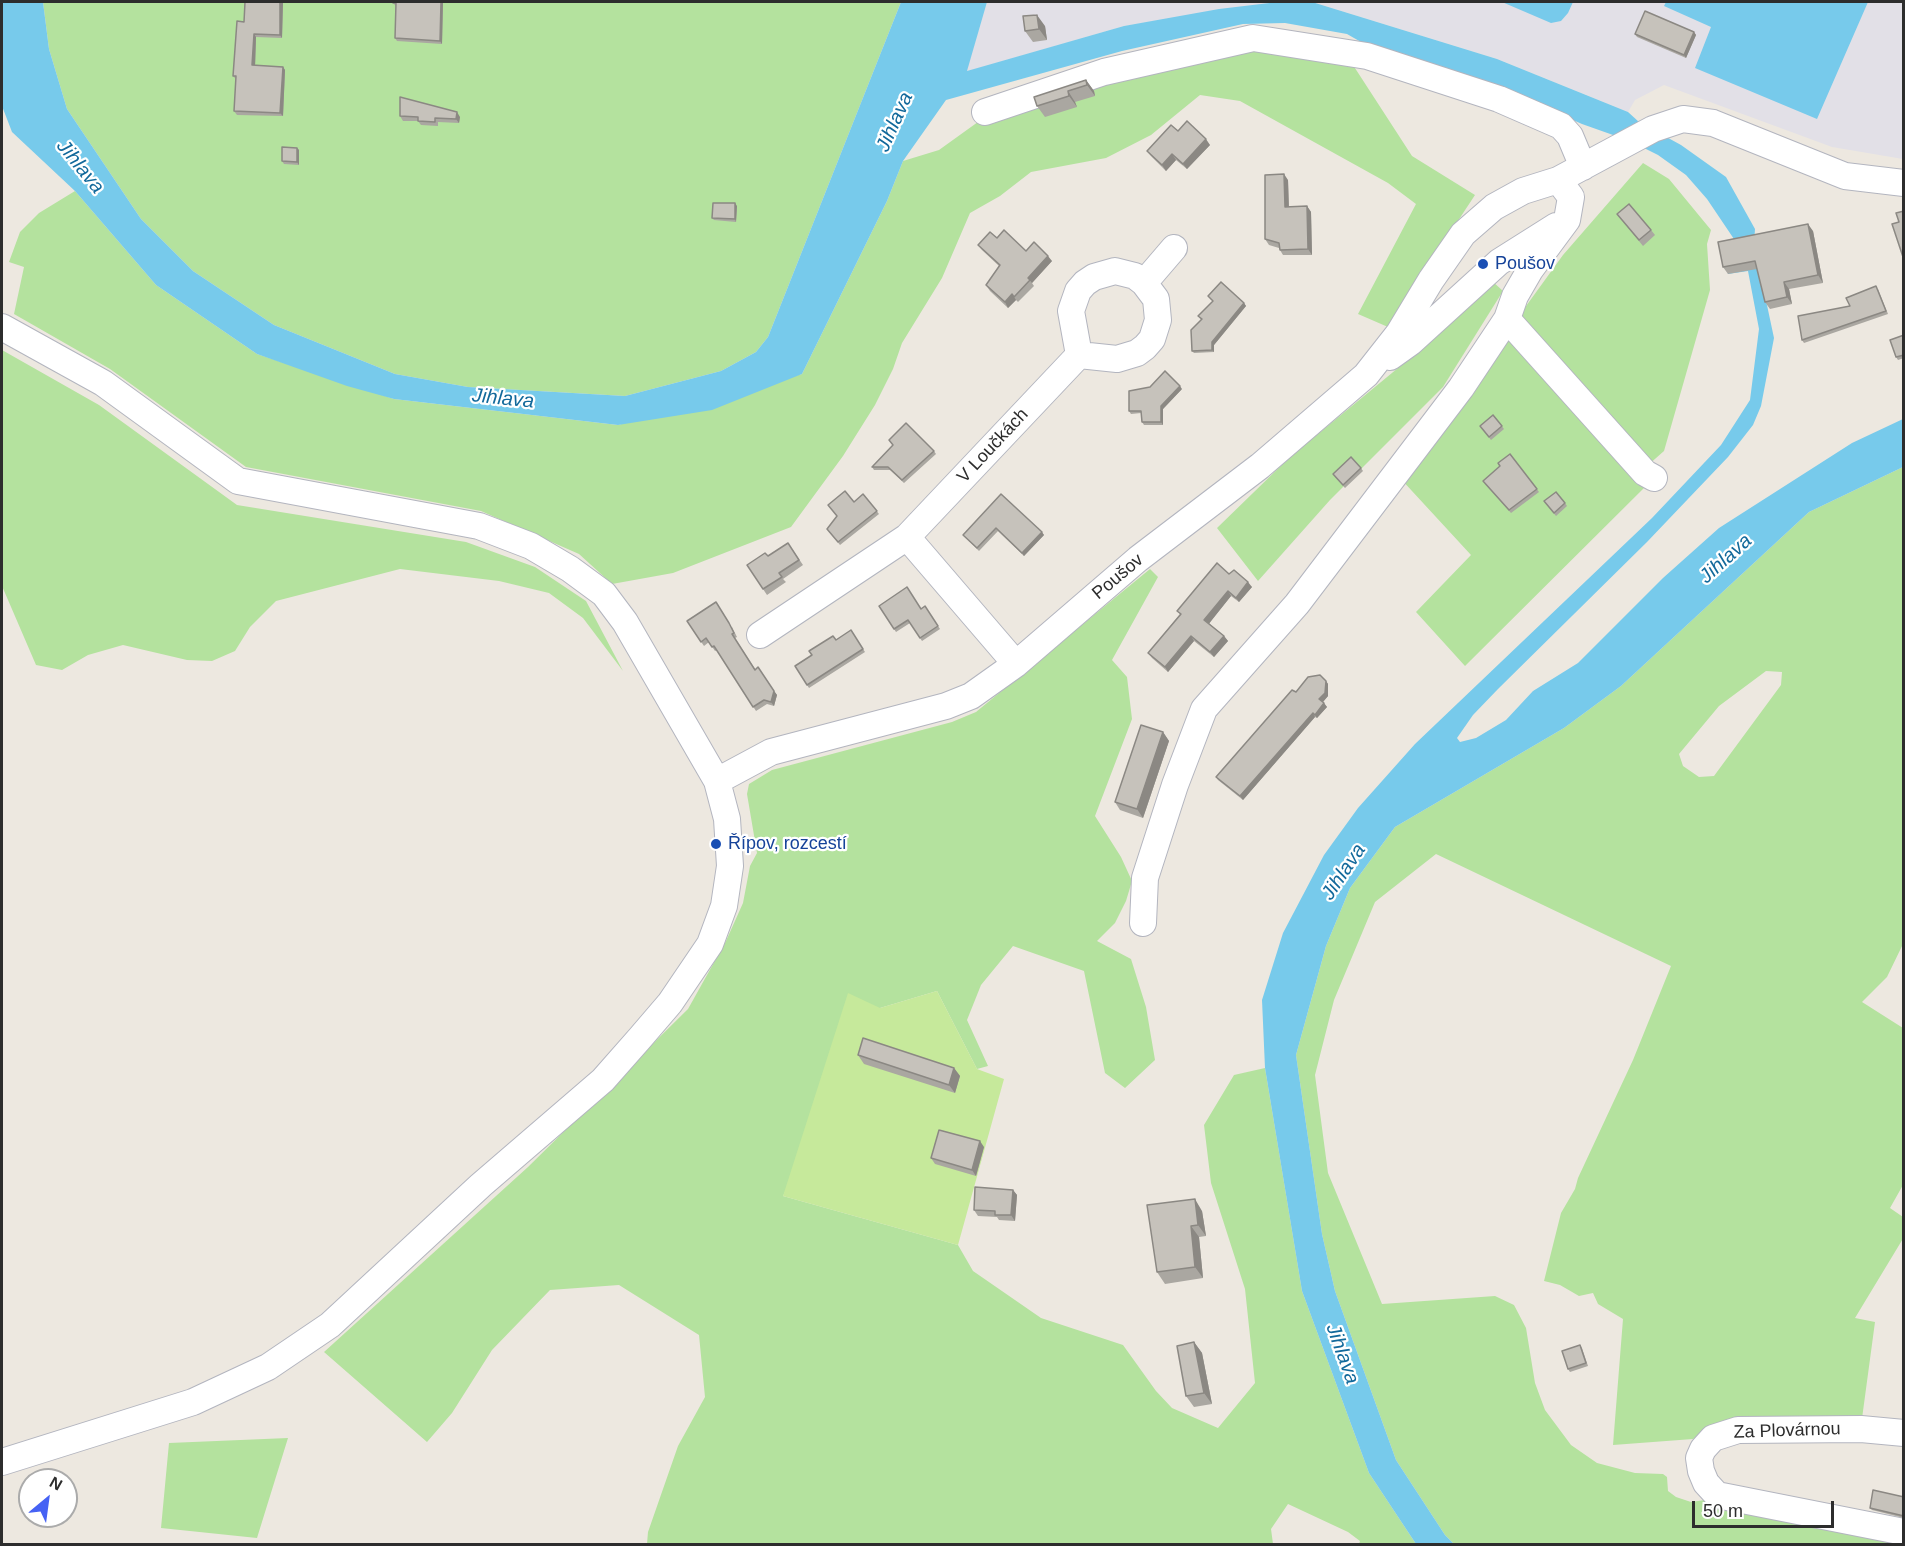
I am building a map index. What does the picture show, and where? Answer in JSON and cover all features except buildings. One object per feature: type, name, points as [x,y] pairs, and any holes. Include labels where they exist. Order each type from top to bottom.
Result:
[{"type":"street","points":[[985,112],[1104,72],[1253,38],[1367,56],[1499,99],[1561,126],[1570,136],[1583,166]]},
{"type":"street","name":"Poušov","points":[[717,781],[771,752],[946,706],[970,696],[1016,664],[1138,560],[1260,466],[1366,375],[1398,333],[1463,234],[1494,207],[1523,191],[1558,180],[1668,122],[1692,119],[1713,123],[1845,176],[1904,183]]},
{"type":"street","points":[[1143,923],[1145,878],[1174,785],[1204,709],[1297,604],[1461,388],[1507,319],[1515,296],[1530,270],[1567,220],[1571,197],[1558,180]]},
{"type":"street","points":[[1366,375],[1411,342],[1499,262],[1567,220]]},
{"type":"street","points":[[1144,283],[1174,248]]},
{"type":"street","points":[[1114,271],[1135,276],[1144,283],[1156,299],[1158,320],[1152,339],[1145,347],[1137,353],[1117,359],[1079,355],[1071,311],[1078,291],[1085,283],[1094,277],[1114,271]]},
{"type":"street","points":[[1507,319],[1645,473],[1654,478]]},
{"type":"street","points":[[2,327],[103,383],[238,481],[479,526],[531,546],[570,569],[604,594],[625,622],[717,781],[727,819],[730,854],[728,886],[718,925],[700,961],[670,1003],[603,1080],[481,1185],[330,1325],[268,1367],[194,1402],[2,1462]]},
{"type":"street","name":"V Loučkách","points":[[760,635],[907,537],[1079,355]]},
{"type":"street","points":[[907,537],[1016,664]]},
{"type":"street","name":"Za Plovárnou","points":[[1904,1433],[1861,1429],[1738,1430],[1713,1438],[1699,1458],[1706,1483],[1717,1495],[1904,1532]]},
{"type":"shaded area","points":[[987,2],[1278,2],[1124,26],[966,72]]},
{"type":"shaded area","points":[[1312,2],[1903,2],[1903,159],[1832,147],[1664,85],[1635,100],[1628,112],[1497,59]]},
{"type":"green space","points":[[43,2],[901,2],[768,337],[756,352],[721,371],[625,396],[468,387],[395,374],[274,325],[193,271],[141,219],[67,109],[49,49]]},
{"type":"green space","points":[[1254,45],[1353,65],[1412,156],[1475,195],[1388,327],[1358,314],[1416,204],[1388,183],[1240,101],[1200,95],[1151,135],[1106,158],[1031,172],[1000,196],[970,213],[942,278],[902,343],[893,369],[875,405],[843,456],[791,527],[673,573],[612,584],[579,554],[481,511],[246,467],[110,369],[14,314],[24,267],[9,262],[20,232],[39,213],[75,191],[156,285],[257,354],[394,399],[618,425],[802,374],[887,201],[903,161],[939,150],[996,109]]},
{"type":"green space","points":[[1643,163],[1669,179],[1711,230],[1707,244],[1710,290],[1664,451],[1647,466],[1522,321],[1521,313],[1563,255]]},
{"type":"green space","points":[[1492,281],[1503,291],[1443,387],[1330,500],[1258,581],[1217,528],[1290,457],[1415,354]]},
{"type":"green space","points":[[1512,335],[1645,487],[1465,666],[1416,612],[1471,555],[1400,478],[1504,336]]},
{"type":"green space","points":[[2,350],[99,405],[237,505],[466,542],[535,567],[586,601],[623,671],[583,618],[549,593],[499,581],[400,569],[276,601],[250,627],[235,651],[212,661],[187,660],[123,645],[88,655],[62,670],[36,665],[2,586]]},
{"type":"green space","points":[[1903,467],[1903,944],[1887,977],[1862,1002],[1903,1028],[1903,1185],[1890,1208],[1903,1217],[1904,1237],[1855,1318],[1875,1322],[1861,1426],[1713,1427],[1693,1439],[1613,1445],[1623,1319],[1598,1304],[1593,1293],[1579,1296],[1560,1285],[1544,1281],[1561,1213],[1575,1189],[1633,1060],[1671,966],[1436,854],[1375,902],[1334,1000],[1315,1075],[1328,1173],[1382,1304],[1495,1296],[1514,1305],[1526,1328],[1535,1383],[1545,1410],[1571,1445],[1597,1463],[1635,1473],[1663,1474],[1667,1477],[1668,1491],[1676,1497],[1691,1502],[1705,1500],[1903,1540],[1903,1544],[1454,1544],[1445,1535],[1396,1460],[1335,1291],[1322,1234],[1296,1055],[1326,946],[1350,888],[1395,827],[1564,728],[1621,686],[1809,512]],"holes":[[[1766,671],[1782,672],[1781,685],[1714,776],[1699,777],[1683,766],[1679,754],[1719,706]]]},
{"type":"green space","points":[[1150,569],[1158,577],[1112,660],[1127,677],[1132,719],[1095,816],[1121,857],[1132,881],[1126,901],[1115,923],[1097,941],[1131,959],[1146,1007],[1155,1060],[1125,1088],[1105,1073],[1084,971],[1013,946],[981,985],[967,1020],[988,1066],[977,1069],[937,991],[880,1008],[783,1196],[958,1245],[973,1271],[1041,1318],[1123,1345],[1156,1391],[1172,1408],[1218,1428],[1255,1383],[1245,1289],[1211,1183],[1204,1125],[1234,1075],[1265,1068],[1302,1291],[1369,1473],[1416,1544],[1359,1544],[1360,1541],[1348,1532],[1288,1504],[1271,1529],[1273,1544],[647,1544],[648,1532],[678,1446],[705,1397],[699,1335],[619,1285],[550,1290],[492,1350],[452,1413],[427,1442],[324,1352],[528,1167],[688,1009],[726,941],[743,903],[750,866],[757,853],[747,794],[749,784],[772,770],[952,722],[976,712]]},
{"type":"green space","points":[[937,991],[977,1069],[1004,1079],[958,1245],[783,1196],[848,993],[880,1008]]},
{"type":"green space","points":[[288,1438],[257,1538],[161,1528],[169,1443]]},
{"type":"water","name":"Jihlava","points":[[2,2],[43,2],[49,49],[67,109],[141,219],[193,271],[274,325],[395,374],[468,387],[625,396],[721,371],[756,352],[768,337],[901,2],[987,2],[967,71],[1124,26],[1219,9],[1278,2],[1312,2],[1497,59],[1628,112],[1639,122],[1681,145],[1726,177],[1755,229],[1754,244],[1774,338],[1761,406],[1753,425],[1728,457],[1647,542],[1473,715],[1457,738],[1460,742],[1476,738],[1506,720],[1533,691],[1578,663],[1663,578],[1719,528],[1852,443],[1903,419],[1903,467],[1809,512],[1621,686],[1564,728],[1395,827],[1350,888],[1326,946],[1296,1055],[1322,1234],[1335,1291],[1396,1460],[1445,1535],[1454,1544],[1416,1544],[1369,1473],[1302,1291],[1265,1068],[1262,1000],[1283,933],[1324,855],[1358,808],[1415,744],[1652,518],[1721,445],[1750,400],[1759,329],[1748,271],[1728,274],[1723,249],[1738,245],[1707,199],[1686,175],[1658,155],[1630,141],[1582,124],[1486,82],[1368,46],[1347,34],[1285,23],[1243,24],[1122,51],[946,100],[903,161],[887,201],[802,374],[712,410],[618,425],[394,399],[347,386],[257,354],[156,285],[75,191],[12,132],[2,106]]},
{"type":"water","points":[[1502,2],[1573,2],[1561,21],[1551,23]]},
{"type":"water","points":[[1666,2],[1868,2],[1817,119],[1695,68],[1711,27],[1664,6]]},
{"type":"place","name":"Poušov","points":[[1483,264]]},
{"type":"place","name":"Řípov, rozcestí","points":[[716,844]]}]
